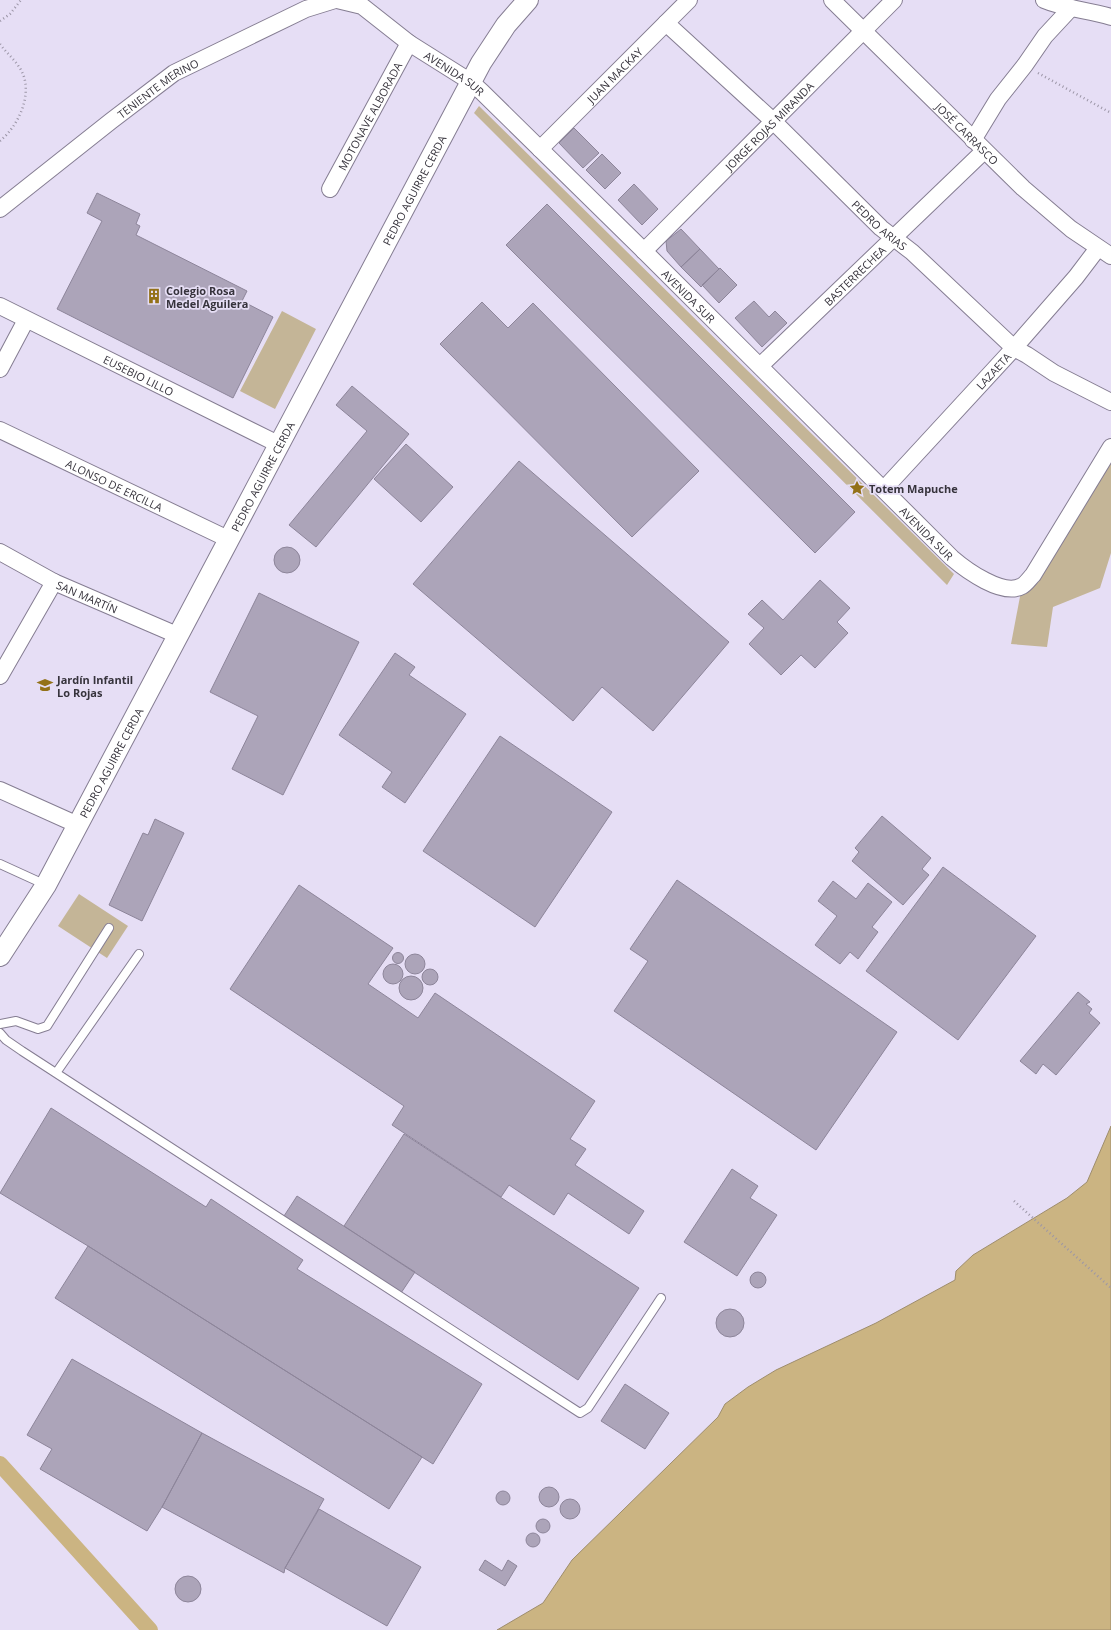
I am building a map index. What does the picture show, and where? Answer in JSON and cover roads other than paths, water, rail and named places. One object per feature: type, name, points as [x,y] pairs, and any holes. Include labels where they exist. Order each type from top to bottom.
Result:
[{"type":"street","name":"TENIENTE MERINO","points":[[0,209],[174,73],[306,9],[336,0],[362,6]]},
{"type":"street","name":"PEDRO AGUIRRE CERDA","points":[[0,956],[46,885],[278,444],[471,82],[495,40],[528,0]]},
{"type":"street","name":"JUAN MACKAY","points":[[540,149],[689,0]]},
{"type":"street","name":"JOSÉ CARRASCO","points":[[832,0],[984,151],[1038,202],[1104,252]]},
{"type":"street","name":"JORGE ROJAS MIRANDA","points":[[644,251],[894,0]]},
{"type":"street","points":[[1044,0],[1060,6],[1088,10],[1111,17]]},
{"type":"street","name":"AVENIDA SUR","points":[[362,6],[409,43],[471,82],[961,565],[984,580],[1011,589],[1022,586],[1033,575],[1111,447]]},
{"type":"street","points":[[973,140],[998,99],[1025,65],[1045,36],[1071,8]]},
{"type":"street","name":"PEDRO ARIAS","points":[[666,23],[773,121],[881,228],[893,237],[1014,348],[1028,354],[1054,374],[1111,402]]},
{"type":"street","name":"MOTONAVE ALBORADA","points":[[330,189],[409,43]]},
{"type":"street","name":"BASTERRECHEA","points":[[760,366],[984,151]]},
{"type":"street","name":"LAZAETA","points":[[884,489],[1014,348],[1076,277],[1104,252]]},
{"type":"street","name":"EUSEBIO LILLO","points":[[0,306],[278,444]]},
{"type":"street","points":[[0,369],[26,320]]},
{"type":"street","name":"ALONSO DE ERCILLA","points":[[0,430],[228,539]]},
{"type":"street","name":"SAN MARTÍN","points":[[0,552],[54,582],[177,635]]},
{"type":"street","points":[[2,668],[54,582]]},
{"type":"street","points":[[0,790],[78,825]]},
{"type":"lane","points":[[0,864],[46,885]]},
{"type":"lane","points":[[0,1024],[16,1021],[38,1029],[47,1026],[109,928]]},
{"type":"lane","points":[[56,1073],[139,954]]},
{"type":"lane","points":[[0,1033],[6,1040],[56,1073],[580,1413],[588,1408],[660,1298]]},
{"type":"waterway","points":[[0,1464],[150,1630]]},
{"type":"place","name":"Colegio Rosa Medel Aguilera","points":[[154,296]]},
{"type":"place","name":"Totem Mapuche","points":[[857,488]]},
{"type":"place","name":"Jardín Infantil Lo Rojas","points":[[45,685]]}]
